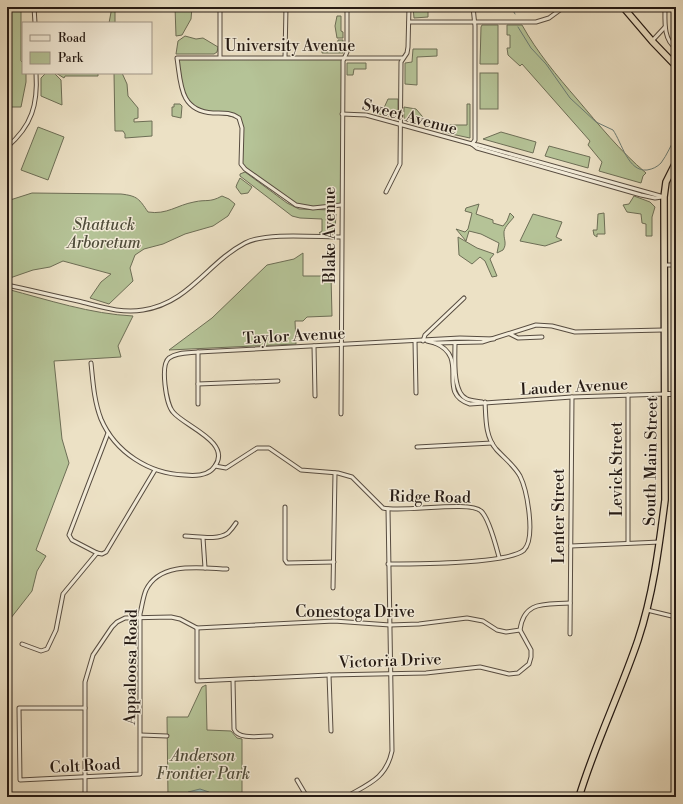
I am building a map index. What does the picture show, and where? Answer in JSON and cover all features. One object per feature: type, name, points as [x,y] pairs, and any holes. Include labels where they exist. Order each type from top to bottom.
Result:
[{"type":"highway","points":[[623,7],[676,66]]},
{"type":"highway","name":"South Main Street","points":[[579,797],[625,677],[646,610],[660,542],[665,500],[663,330],[664,197],[666,182],[676,162]]},
{"type":"street","points":[[34,7],[35,22]]},
{"type":"street","points":[[220,7],[220,57]]},
{"type":"street","points":[[285,57],[286,7]]},
{"type":"street","name":"Blake Avenue","points":[[341,414],[342,71],[346,57],[347,7]]},
{"type":"street","points":[[386,192],[400,164],[401,62],[407,53],[408,47],[409,7]]},
{"type":"street","points":[[472,144],[475,140],[473,7]]},
{"type":"street","points":[[409,22],[536,22],[549,18],[564,7]]},
{"type":"street","points":[[665,7],[665,27],[669,41],[676,48]]},
{"type":"street","points":[[652,41],[665,27]]},
{"type":"street","name":"University Avenue","points":[[341,205],[313,208],[296,205],[244,169],[241,164],[242,128],[239,118],[228,113],[205,112],[191,106],[183,94],[177,58],[403,58]]},
{"type":"street","points":[[7,147],[20,135],[31,116],[37,100],[36,74]]},
{"type":"street","name":"Sweet Avenue","points":[[342,114],[360,114],[592,176]]},
{"type":"street","name":"Sweet Avenue","points":[[472,144],[477,148],[591,181],[656,198],[664,197]]},
{"type":"street","points":[[536,165],[537,161]]},
{"type":"street","points":[[591,181],[592,176],[664,197]]},
{"type":"street","points":[[7,285],[115,310],[142,311],[176,299],[188,291],[232,251],[256,238],[341,237]]},
{"type":"street","points":[[663,265],[676,265]]},
{"type":"street","points":[[423,340],[424,335],[464,298]]},
{"type":"street","name":"Taylor Avenue","points":[[423,340],[434,343],[482,342],[536,325],[552,326],[576,332],[663,330]]},
{"type":"street","points":[[510,334],[518,338],[542,338]]},
{"type":"street","name":"Taylor Avenue","points":[[446,339],[455,343]]},
{"type":"street","name":"Taylor Avenue","points":[[215,466],[218,455],[213,442],[178,418],[168,404],[164,370],[167,360],[179,354],[423,340],[494,339]]},
{"type":"street","points":[[415,341],[416,393]]},
{"type":"street","name":"Lauder Avenue","points":[[434,343],[444,347],[451,354],[453,384],[456,394],[465,402],[470,404],[572,397],[664,394]]},
{"type":"street","name":"Lauder Avenue","points":[[455,343],[457,388],[461,395],[467,399],[486,402]]},
{"type":"street","points":[[314,346],[315,396]]},
{"type":"street","points":[[198,352],[198,404]]},
{"type":"street","points":[[91,363],[95,400],[108,433],[126,453],[148,467],[174,474],[196,476],[209,472],[215,466]]},
{"type":"street","points":[[198,384],[278,381]]},
{"type":"street","points":[[664,394],[676,394]]},
{"type":"street","name":"Levick Street","points":[[628,395],[628,543]]},
{"type":"street","name":"Lenter Street","points":[[570,634],[572,397]]},
{"type":"street","points":[[388,564],[430,564],[499,556],[519,553],[527,546],[529,514],[525,493],[520,477],[492,443],[486,424],[486,402]]},
{"type":"street","points":[[108,433],[69,535],[72,540],[97,553],[102,554],[106,552],[156,470]]},
{"type":"street","points":[[417,447],[492,443]]},
{"type":"street","name":"Ridge Road","points":[[215,466],[226,468],[257,448],[265,447],[274,450],[301,470],[335,473],[352,477],[380,506],[388,509],[419,509],[464,506],[477,508],[486,518],[499,556]]},
{"type":"street","points":[[333,588],[335,473]]},
{"type":"street","points":[[284,507],[285,560],[289,564],[334,562]]},
{"type":"street","points":[[346,797],[380,776],[390,762],[392,751],[388,509]]},
{"type":"street","points":[[185,536],[203,538],[227,534],[236,522]]},
{"type":"street","points":[[203,538],[205,568]]},
{"type":"street","points":[[571,546],[660,542]]},
{"type":"street","points":[[22,644],[41,651],[47,649],[56,630],[63,594],[97,553]]},
{"type":"street","name":"Appaloosa Road","points":[[140,762],[140,617],[146,590],[155,578],[169,571],[205,568],[227,569]]},
{"type":"street","points":[[520,630],[524,614],[531,607],[570,603]]},
{"type":"street","points":[[646,610],[676,618]]},
{"type":"street","name":"Conestoga Drive","points":[[85,797],[84,708],[87,671],[93,655],[117,622],[125,618],[175,618],[197,628],[334,620],[390,625],[419,624],[467,618],[483,621],[497,630],[506,632],[520,630]]},
{"type":"street","name":"Victoria Drive","points":[[197,628],[198,681],[329,675],[426,673],[480,667],[509,674],[518,673],[529,664],[531,657],[531,650],[520,630]]},
{"type":"street","points":[[329,675],[331,731]]},
{"type":"street","points":[[233,680],[234,728],[236,733],[242,736],[271,736]]},
{"type":"street","name":"Colt Road","points":[[84,708],[19,708],[20,780],[140,774],[140,762]]},
{"type":"street","points":[[140,735],[168,736]]},
{"type":"street","points":[[297,780],[306,797]]},
{"type":"green space","points":[[112,7],[115,7],[115,22],[109,22]]},
{"type":"green space","points":[[175,7],[192,7],[191,19],[182,35],[176,36]]},
{"type":"green space","points":[[413,7],[428,7],[428,17],[414,18]]},
{"type":"green space","points":[[7,9],[21,9],[21,61],[22,74],[26,74],[26,82],[21,107],[7,107]]},
{"type":"green space","points":[[337,16],[341,16],[341,31],[343,32],[343,38],[337,38],[335,26]]},
{"type":"green space","points":[[482,25],[498,25],[498,64],[480,64]]},
{"type":"green space","points":[[507,25],[522,25],[562,82],[610,138],[646,173],[643,176],[641,183],[599,171],[602,162],[588,145],[590,141],[522,64],[520,66],[508,55],[507,48],[510,48],[510,35],[507,35]]},
{"type":"green space","points":[[185,36],[196,39],[203,38],[218,47],[217,52],[214,54],[176,54],[178,41]]},
{"type":"green space","points":[[338,40],[343,40],[343,53],[322,53],[322,51],[337,51]]},
{"type":"green space","points":[[413,49],[437,49],[437,56],[417,57],[417,85],[405,84],[405,63],[412,62]]},
{"type":"green space","points":[[346,57],[343,61],[341,205],[313,208],[290,203],[245,169],[241,164],[243,141],[239,118],[196,109],[183,94],[177,58]]},
{"type":"green space","points":[[347,63],[366,63],[366,69],[354,69],[353,75],[347,75]]},
{"type":"green space","points":[[480,73],[498,73],[498,109],[480,109]]},
{"type":"green space","points":[[45,74],[55,74],[61,80],[62,105],[41,96],[41,78]]},
{"type":"green space","points":[[58,74],[98,74],[98,76],[65,76],[64,78]]},
{"type":"green space","points":[[114,74],[122,74],[127,84],[128,96],[138,108],[138,118],[134,119],[134,122],[152,121],[152,136],[125,138],[123,131],[115,131]]},
{"type":"green space","points":[[388,99],[398,99],[398,116],[396,118],[376,113],[383,110]]},
{"type":"green space","points":[[174,104],[180,104],[182,106],[181,118],[172,116],[172,107],[174,107]]},
{"type":"green space","points":[[467,104],[470,104],[470,138],[442,132],[442,125],[467,125]]},
{"type":"green space","points":[[404,107],[416,109],[428,123],[414,122],[414,124],[407,122],[404,118]]},
{"type":"green space","points":[[38,127],[64,137],[48,180],[21,170]]},
{"type":"green space","points":[[501,132],[536,142],[533,153],[483,139]]},
{"type":"green space","points":[[549,146],[590,157],[588,168],[545,156]]},
{"type":"green space","points":[[245,172],[287,203],[299,209],[332,210],[336,214],[335,230],[332,233],[319,233],[322,231],[322,219],[292,216],[240,176],[240,174]]},
{"type":"green space","points":[[240,178],[252,187],[248,193],[241,194],[236,187]]},
{"type":"green space","name":"Shattuck Arboretum","points":[[32,193],[121,194],[135,197],[148,212],[155,213],[166,211],[188,203],[211,200],[222,196],[235,204],[228,216],[213,226],[185,234],[163,244],[144,249],[135,255],[130,268],[133,281],[109,304],[90,298],[101,282],[111,274],[63,261],[50,267],[33,270],[7,279],[7,201]]},
{"type":"green space","points":[[634,196],[650,202],[655,207],[652,217],[652,236],[646,236],[646,224],[642,223],[641,214],[627,212],[623,205],[629,204]]},
{"type":"green space","points":[[479,204],[476,214],[493,220],[493,223],[503,226],[510,213],[514,217],[507,225],[504,232],[504,248],[497,253],[499,243],[481,234],[469,231],[466,241],[456,229],[465,232],[468,229],[472,213],[465,211],[466,208]]},
{"type":"green space","points":[[604,213],[605,234],[597,234],[597,237],[594,235],[593,230],[597,230],[598,214]]},
{"type":"green space","points":[[533,214],[562,222],[556,237],[562,240],[545,246],[520,241]]},
{"type":"green space","points":[[458,237],[477,248],[494,254],[490,259],[497,276],[492,277],[485,261],[480,257],[472,264],[459,255]]},
{"type":"green space","points":[[303,253],[303,276],[331,276],[332,316],[307,317],[303,321],[295,321],[296,344],[169,350],[212,318],[267,265],[294,259]]},
{"type":"green space","points":[[7,289],[85,309],[117,315],[133,316],[118,346],[121,357],[54,361],[62,439],[69,463],[36,550],[46,556],[37,571],[32,591],[7,623]]},
{"type":"green space","name":"Anderson Frontier Park","points":[[206,685],[207,730],[231,731],[237,738],[242,739],[242,797],[168,797],[167,717],[188,717],[202,687]]},
{"type":"water","points":[[200,789],[209,792],[210,797],[185,797],[188,792]]},
{"type":"waterway","points":[[511,7],[515,14]]},
{"type":"waterway","points":[[518,27],[531,48],[546,64],[570,98],[596,122],[613,130],[626,156],[635,166],[640,169],[647,170],[658,166],[665,157],[676,136]]}]
